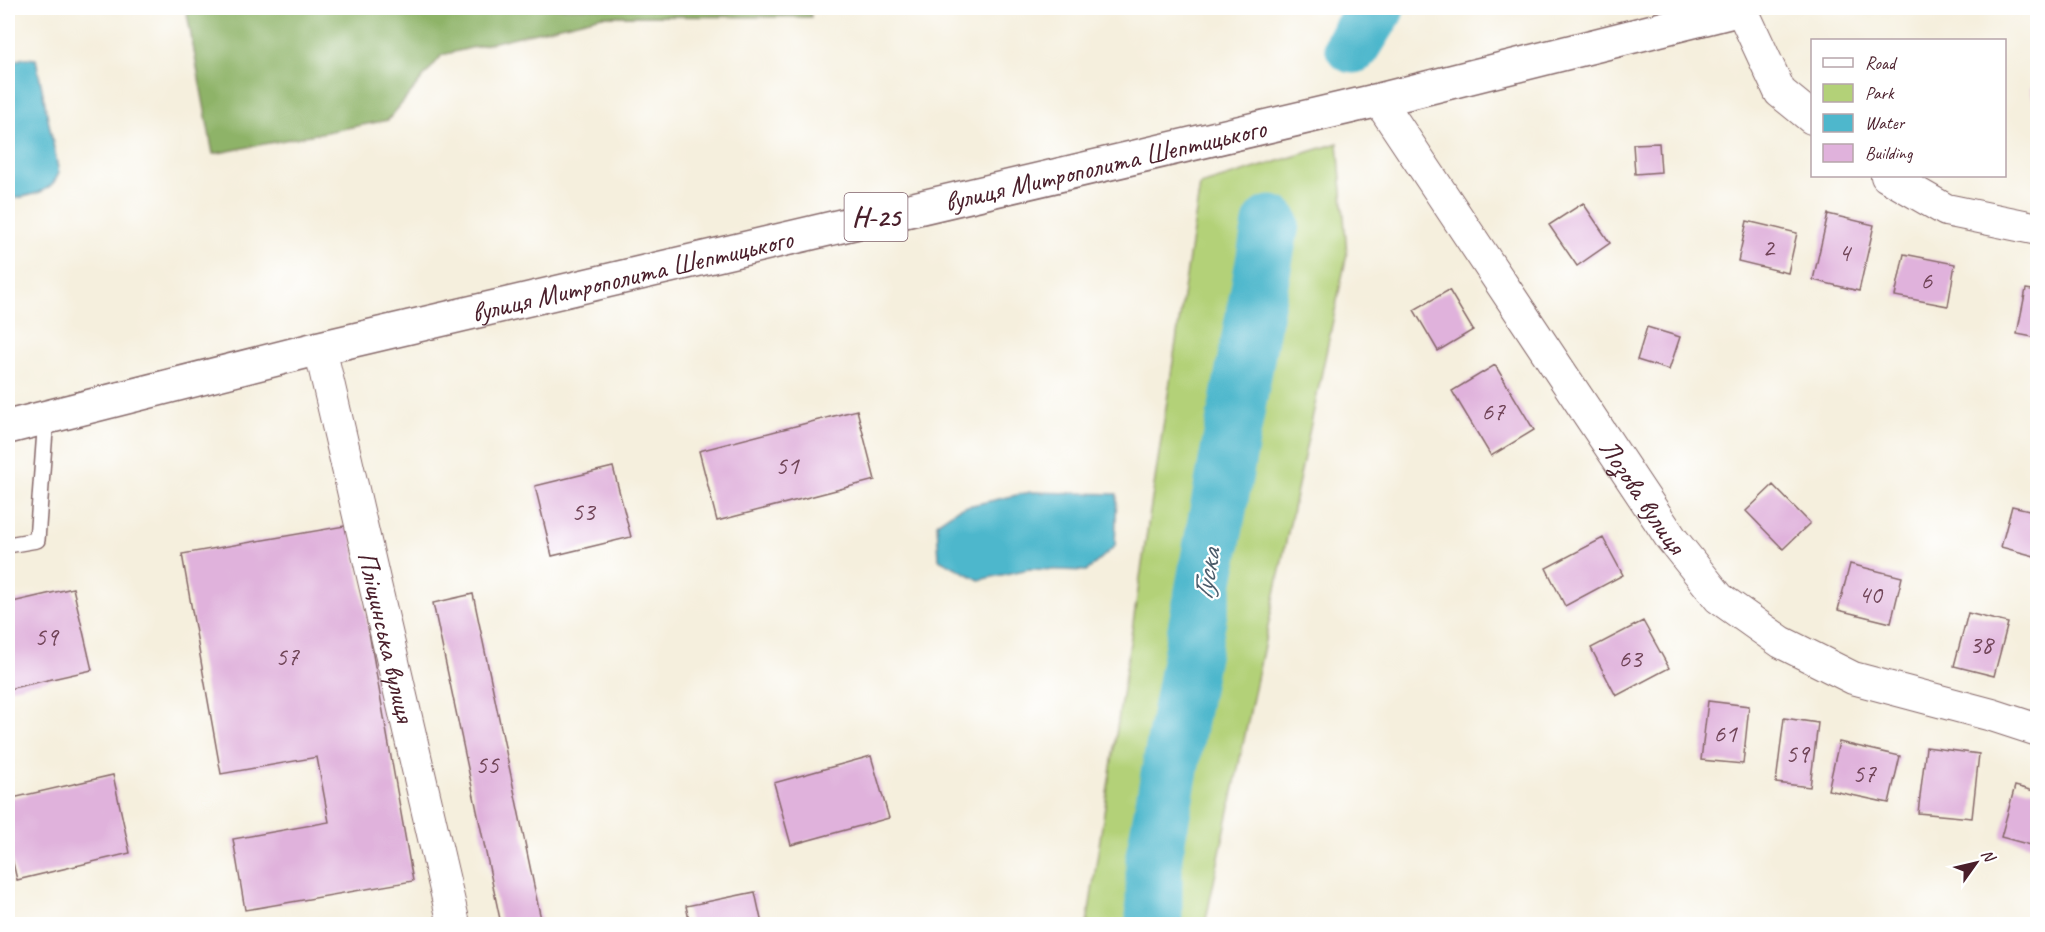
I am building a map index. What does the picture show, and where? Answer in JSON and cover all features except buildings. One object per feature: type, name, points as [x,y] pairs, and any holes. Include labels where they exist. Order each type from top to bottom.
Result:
[{"type":"main road","name":"вулиця Митрополита Шептицького","points":[[8,427],[320,348],[1379,100],[1743,8]]},
{"type":"street","points":[[1743,8],[1780,92],[1811,117]]},
{"type":"street","name":"Лозова вулиця","points":[[1379,100],[1671,538],[1719,598],[1781,642],[1853,678],[1992,715],[2037,730]]},
{"type":"street","points":[[1889,177],[1946,210],[2037,229]]},
{"type":"street","name":"Пліщинська вулиця","points":[[320,348],[454,924]]},
{"type":"lane","points":[[8,546],[37,540],[46,417]]},
{"type":"green space","points":[[186,8],[810,8],[811,17],[602,16],[442,55],[388,120],[213,154]]},
{"type":"green space","points":[[1338,143],[1347,254],[1205,924],[1087,924],[1200,185]]},
{"type":"water","points":[[24,58],[36,59],[59,173],[45,190],[8,200],[8,63]]},
{"type":"water","points":[[1030,492],[1117,494],[1115,546],[1087,571],[1029,569],[979,580],[939,559],[937,523],[959,508]]},
{"type":"waterway","name":"Гуска","points":[[1353,45],[1376,8]]},
{"type":"waterway","name":"Гуска","points":[[1154,924],[1154,856],[1271,224]]}]
